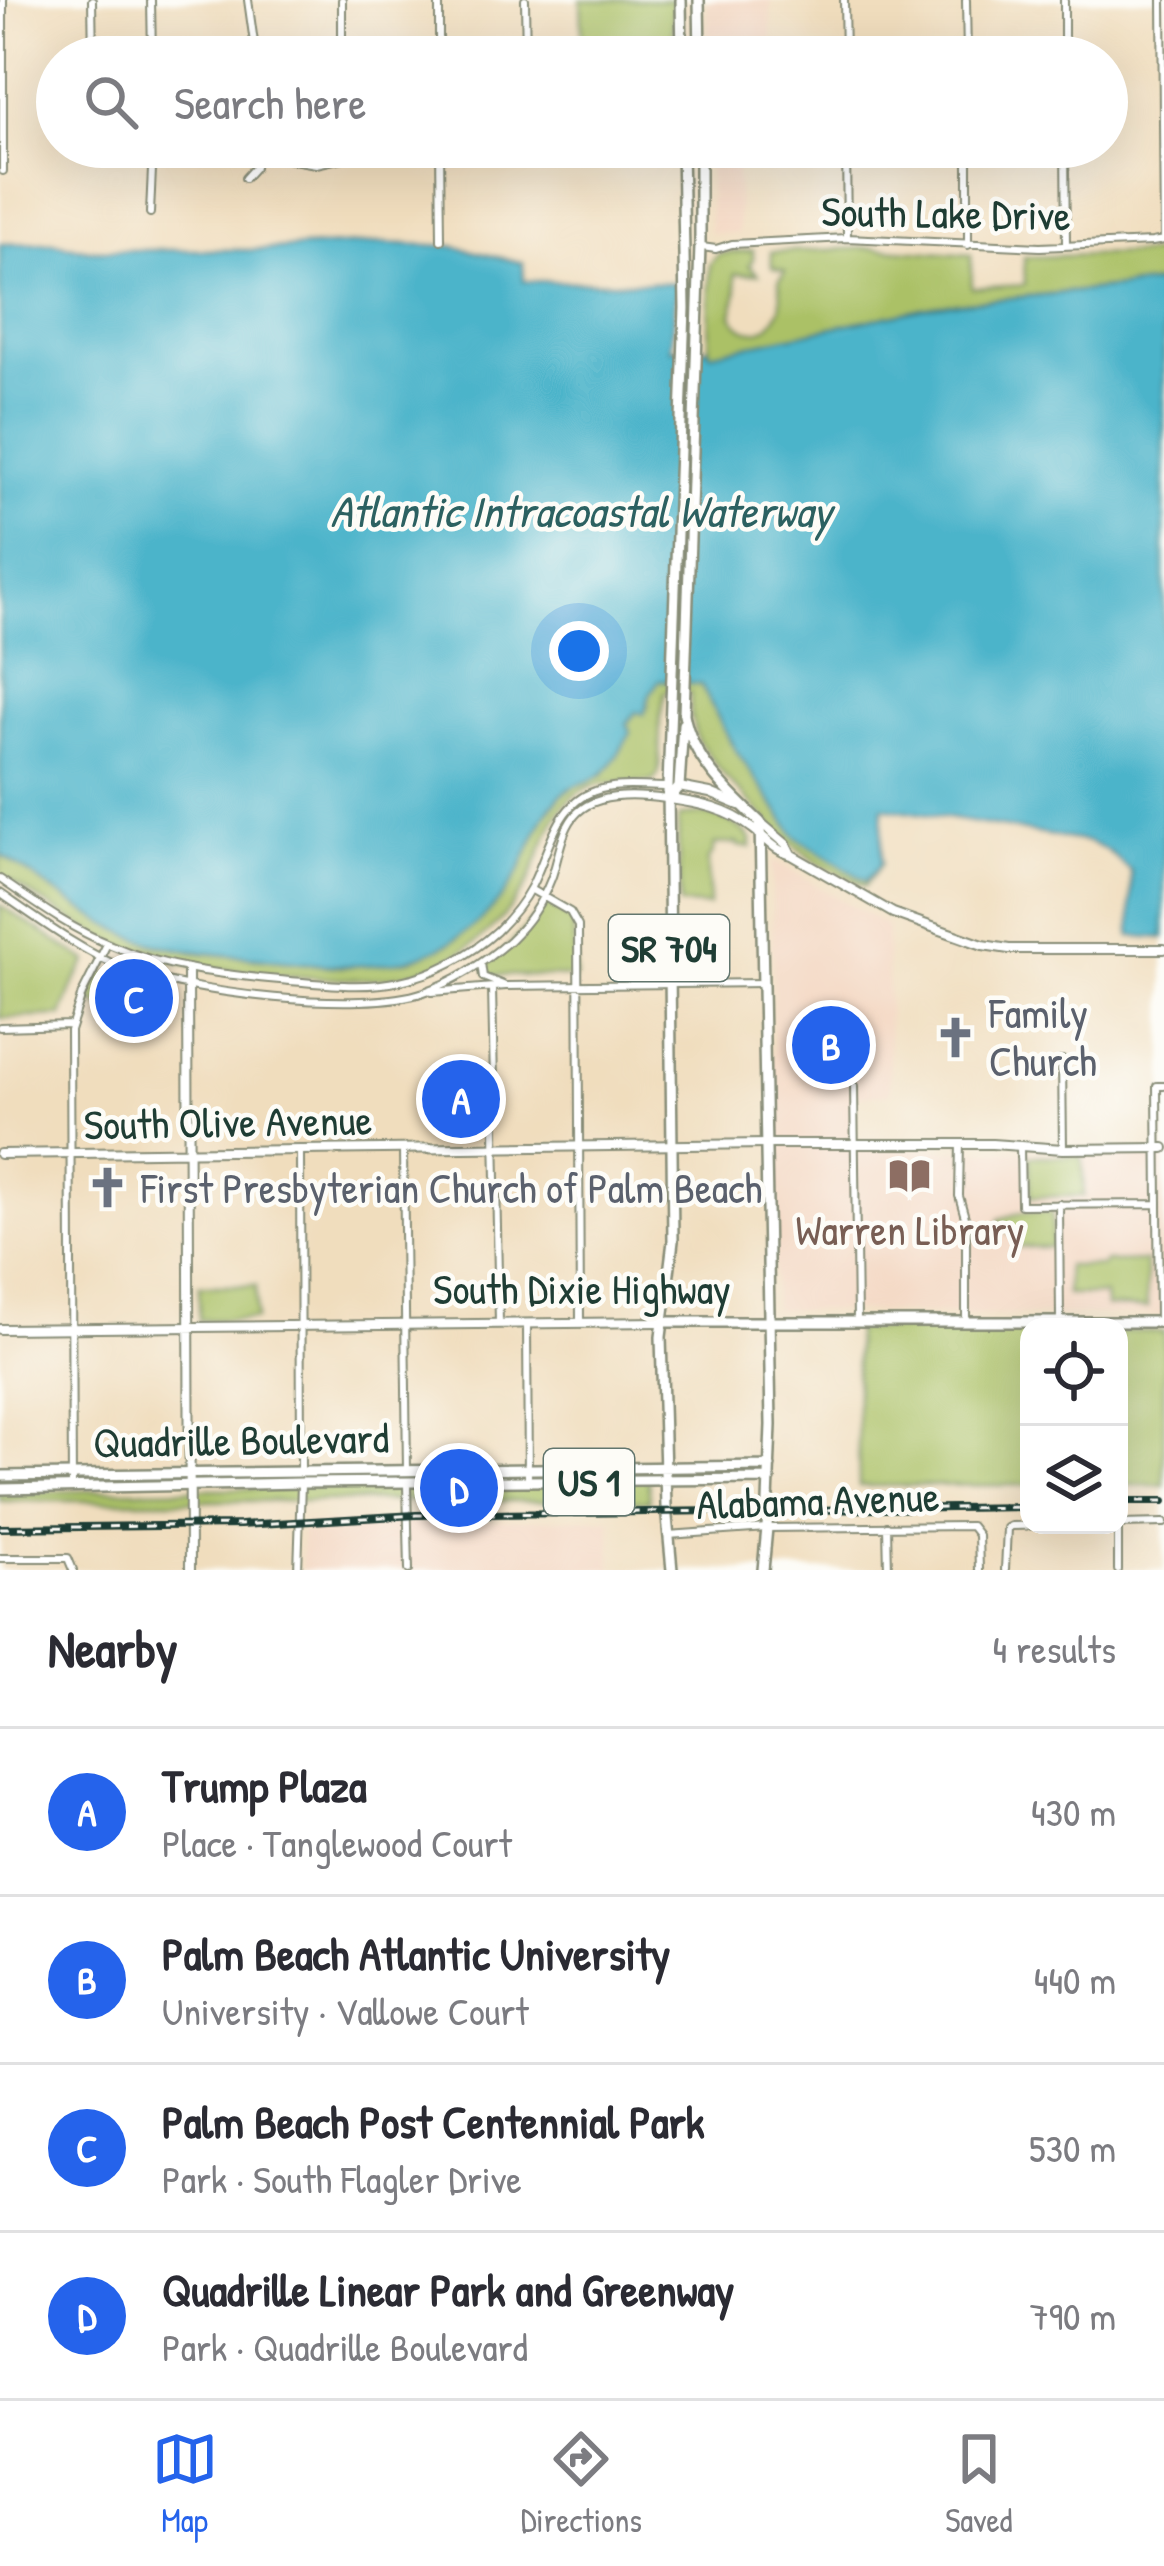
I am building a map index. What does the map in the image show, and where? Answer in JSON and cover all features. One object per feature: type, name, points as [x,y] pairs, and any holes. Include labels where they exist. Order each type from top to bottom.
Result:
[{"type":"main road","points":[[681,0],[682,36]]},
{"type":"main road","points":[[699,0],[700,36]]},
{"type":"main road","name":"SR 704","points":[[662,1322],[673,1241],[671,700],[684,345],[682,168]]},
{"type":"main road","points":[[672,791],[684,714],[700,168]]},
{"type":"main road","points":[[683,227],[700,246]]},
{"type":"main road","points":[[684,714],[700,757],[760,821]]},
{"type":"main road","name":"SR 704","points":[[760,821],[769,1321]]},
{"type":"main road","points":[[763,1570],[770,1479],[769,1321]]},
{"type":"main road","name":"South Dixie Highway","points":[[662,1322],[1020,1322]]},
{"type":"main road","name":"US 1","points":[[662,1322],[664,1468]]},
{"type":"main road","name":"South Dixie Highway","points":[[1128,1322],[1161,1322]]},
{"type":"main road","name":"Quadrille Boulevard","points":[[0,1489],[190,1487],[407,1471],[770,1466]]},
{"type":"main road","points":[[664,1468],[672,1570]]},
{"type":"main road","name":"Quadrille Boulevard","points":[[0,1476],[190,1474],[407,1484],[770,1479]]},
{"type":"street","points":[[3,0],[3,171]]},
{"type":"street","points":[[92,0],[93,36]]},
{"type":"street","points":[[151,0],[152,36]]},
{"type":"street","points":[[248,0],[253,36]]},
{"type":"street","points":[[342,0],[343,36]]},
{"type":"street","points":[[439,0],[439,36]]},
{"type":"street","points":[[525,0],[526,36]]},
{"type":"street","points":[[844,0],[845,36]]},
{"type":"street","points":[[966,0],[967,36]]},
{"type":"street","points":[[1064,0],[1064,36]]},
{"type":"street","points":[[1162,0],[1164,240]]},
{"type":"street","points":[[150,212],[152,168]]},
{"type":"street","points":[[245,178],[254,168]]},
{"type":"street","points":[[440,168],[441,240]]},
{"type":"street","points":[[845,168],[847,238]]},
{"type":"street","points":[[968,168],[968,245]]},
{"type":"street","points":[[1065,168],[1066,247]]},
{"type":"street","name":"South Lake Drive","points":[[700,232],[708,241],[727,245],[847,238],[1066,247],[1164,240]]},
{"type":"street","name":"South Lake Drive","points":[[700,246],[727,245]]},
{"type":"street","points":[[0,879],[86,934],[188,969],[361,986],[431,971],[499,930],[530,889],[560,821],[581,797],[602,789],[672,791],[718,795],[746,808]]},
{"type":"street","points":[[425,992],[481,962],[520,930],[543,896],[571,820],[584,807],[606,798],[672,791],[746,823],[781,852],[893,913],[983,945],[1164,949]]},
{"type":"street","points":[[760,821],[792,855]]},
{"type":"street","points":[[530,889],[577,921],[580,1322]]},
{"type":"street","points":[[0,893],[100,957],[186,986],[360,1002],[506,986],[764,982]]},
{"type":"street","points":[[72,1487],[70,1025],[107,944]]},
{"type":"street","points":[[458,958],[454,979],[458,989]]},
{"type":"street","points":[[481,962],[483,976],[506,986]]},
{"type":"street","points":[[188,969],[190,1570]]},
{"type":"street","points":[[431,971],[454,979]]},
{"type":"street","points":[[492,988],[499,1323]]},
{"type":"street","points":[[0,1027],[70,1025]]},
{"type":"street","points":[[1062,1060],[1063,1149]]},
{"type":"street","points":[[854,1086],[857,1321]]},
{"type":"street","points":[[1160,1086],[1161,1322]]},
{"type":"street","points":[[960,1143],[966,1322]]},
{"type":"street","points":[[766,1144],[1161,1148]]},
{"type":"street","name":"South Olive Avenue","points":[[0,1154],[766,1144]]},
{"type":"street","points":[[1021,1146],[1021,1204],[1158,1204]]},
{"type":"street","points":[[403,1150],[409,1570]]},
{"type":"street","points":[[298,1570],[300,1151]]},
{"type":"street","points":[[1059,1204],[1060,1318]]},
{"type":"street","points":[[526,1322],[528,1483]]},
{"type":"street","name":"South Dixie Highway","points":[[0,1330],[662,1322]]},
{"type":"street","points":[[1128,1524],[1164,1523]]},
{"type":"street","points":[[887,1526],[888,1570]]},
{"type":"street","name":"Alabama Avenue","points":[[668,1535],[767,1528],[971,1526],[978,1535],[979,1570]]},
{"type":"street","points":[[1005,1570],[1007,1528],[1020,1526]]},
{"type":"street","points":[[1118,1534],[1118,1570]]},
{"type":"street","points":[[0,1558],[70,1558],[73,1570]]},
{"type":"shaded area","points":[[708,0],[771,0],[771,36],[708,36]]},
{"type":"shaded area","points":[[709,168],[772,168],[737,169],[739,234],[710,233]]},
{"type":"shaded area","points":[[775,861],[887,926],[890,1094],[852,1096],[853,1139],[860,1149],[1164,1153],[1164,1315],[774,1309]]},
{"type":"shaded area","points":[[611,1518],[612,1570],[302,1570],[301,1525]]},
{"type":"green space","points":[[581,0],[673,0],[673,36],[582,36]]},
{"type":"green space","points":[[870,248],[971,255],[972,288],[1025,285],[1024,257],[1163,253],[1161,283],[938,305],[709,354],[710,264],[719,254],[753,250],[749,265],[758,274],[735,274],[732,315],[753,331],[774,320],[781,302],[779,281],[785,271],[772,267],[771,252]]},
{"type":"green space","points":[[658,679],[701,685],[733,746],[796,837],[845,868],[881,864],[865,886],[819,864],[788,841],[727,779],[697,739],[690,693],[676,690],[665,692],[655,780],[600,784],[578,793],[558,814],[528,882],[499,921],[463,951],[412,973],[329,979],[159,958],[87,929],[0,874],[0,854],[112,926],[140,939],[193,952],[341,967],[411,960],[448,944],[480,921],[521,868],[538,825],[561,795],[603,775],[630,733],[620,724],[634,705],[647,709]]},
{"type":"green space","points":[[693,814],[725,820],[751,839],[751,848],[715,844],[708,859],[709,906],[680,905],[678,821]]},
{"type":"green space","points":[[548,903],[573,921],[576,977],[489,975],[486,965]]},
{"type":"green space","points":[[0,905],[87,961],[62,1016],[0,1018]]},
{"type":"green space","points":[[102,973],[179,995],[177,1021],[118,1012],[87,1001]]},
{"type":"green space","points":[[1029,1156],[1082,1156],[1084,1196],[1031,1197]]},
{"type":"green space","points":[[1023,1212],[1052,1212],[1052,1247],[1016,1247],[1016,1239],[998,1223]]},
{"type":"green space","points":[[1146,1261],[1147,1308],[1106,1307],[1105,1295],[1067,1295],[1066,1266]]},
{"type":"green space","points":[[199,1286],[256,1286],[256,1319],[199,1320]]},
{"type":"green space","points":[[855,1329],[1020,1330],[1020,1485],[859,1486]]},
{"type":"green space","points":[[1128,1331],[1164,1332],[1164,1485],[1128,1485]]},
{"type":"green space","points":[[648,1473],[649,1501],[0,1501],[0,1492],[539,1484],[550,1474]]},
{"type":"water","name":"Atlantic Intracoastal Waterway","points":[[53,243],[89,250],[252,250],[380,243],[451,246],[523,263],[524,281],[677,283],[671,349],[708,348],[710,353],[938,305],[1164,283],[1164,938],[1131,936],[1131,871],[1108,851],[1088,842],[883,807],[881,864],[866,881],[796,837],[733,746],[701,685],[659,680],[644,714],[636,712],[627,723],[631,733],[608,768],[568,790],[552,805],[498,902],[456,939],[430,952],[403,961],[347,966],[213,954],[140,939],[87,912],[0,854],[0,244]]},
{"type":"railway","points":[[1128,1501],[1164,1501]]},
{"type":"railway","points":[[0,1528],[240,1525],[416,1515],[1020,1507]]},
{"type":"place","name":"Palm Beach Post Centennial Park","points":[[134,998]]},
{"type":"place","name":"Family Church","points":[[955,1037]]},
{"type":"place","name":"Palm Beach Atlantic University","points":[[831,1045]]},
{"type":"place","name":"Trump Plaza","points":[[461,1099]]},
{"type":"place","name":"Warren Library","points":[[910,1176]]},
{"type":"place","name":"First Presbyterian Church of Palm Beach","points":[[107,1188]]},
{"type":"place","name":"Quadrille Linear Park and Greenway","points":[[459,1488]]}]
